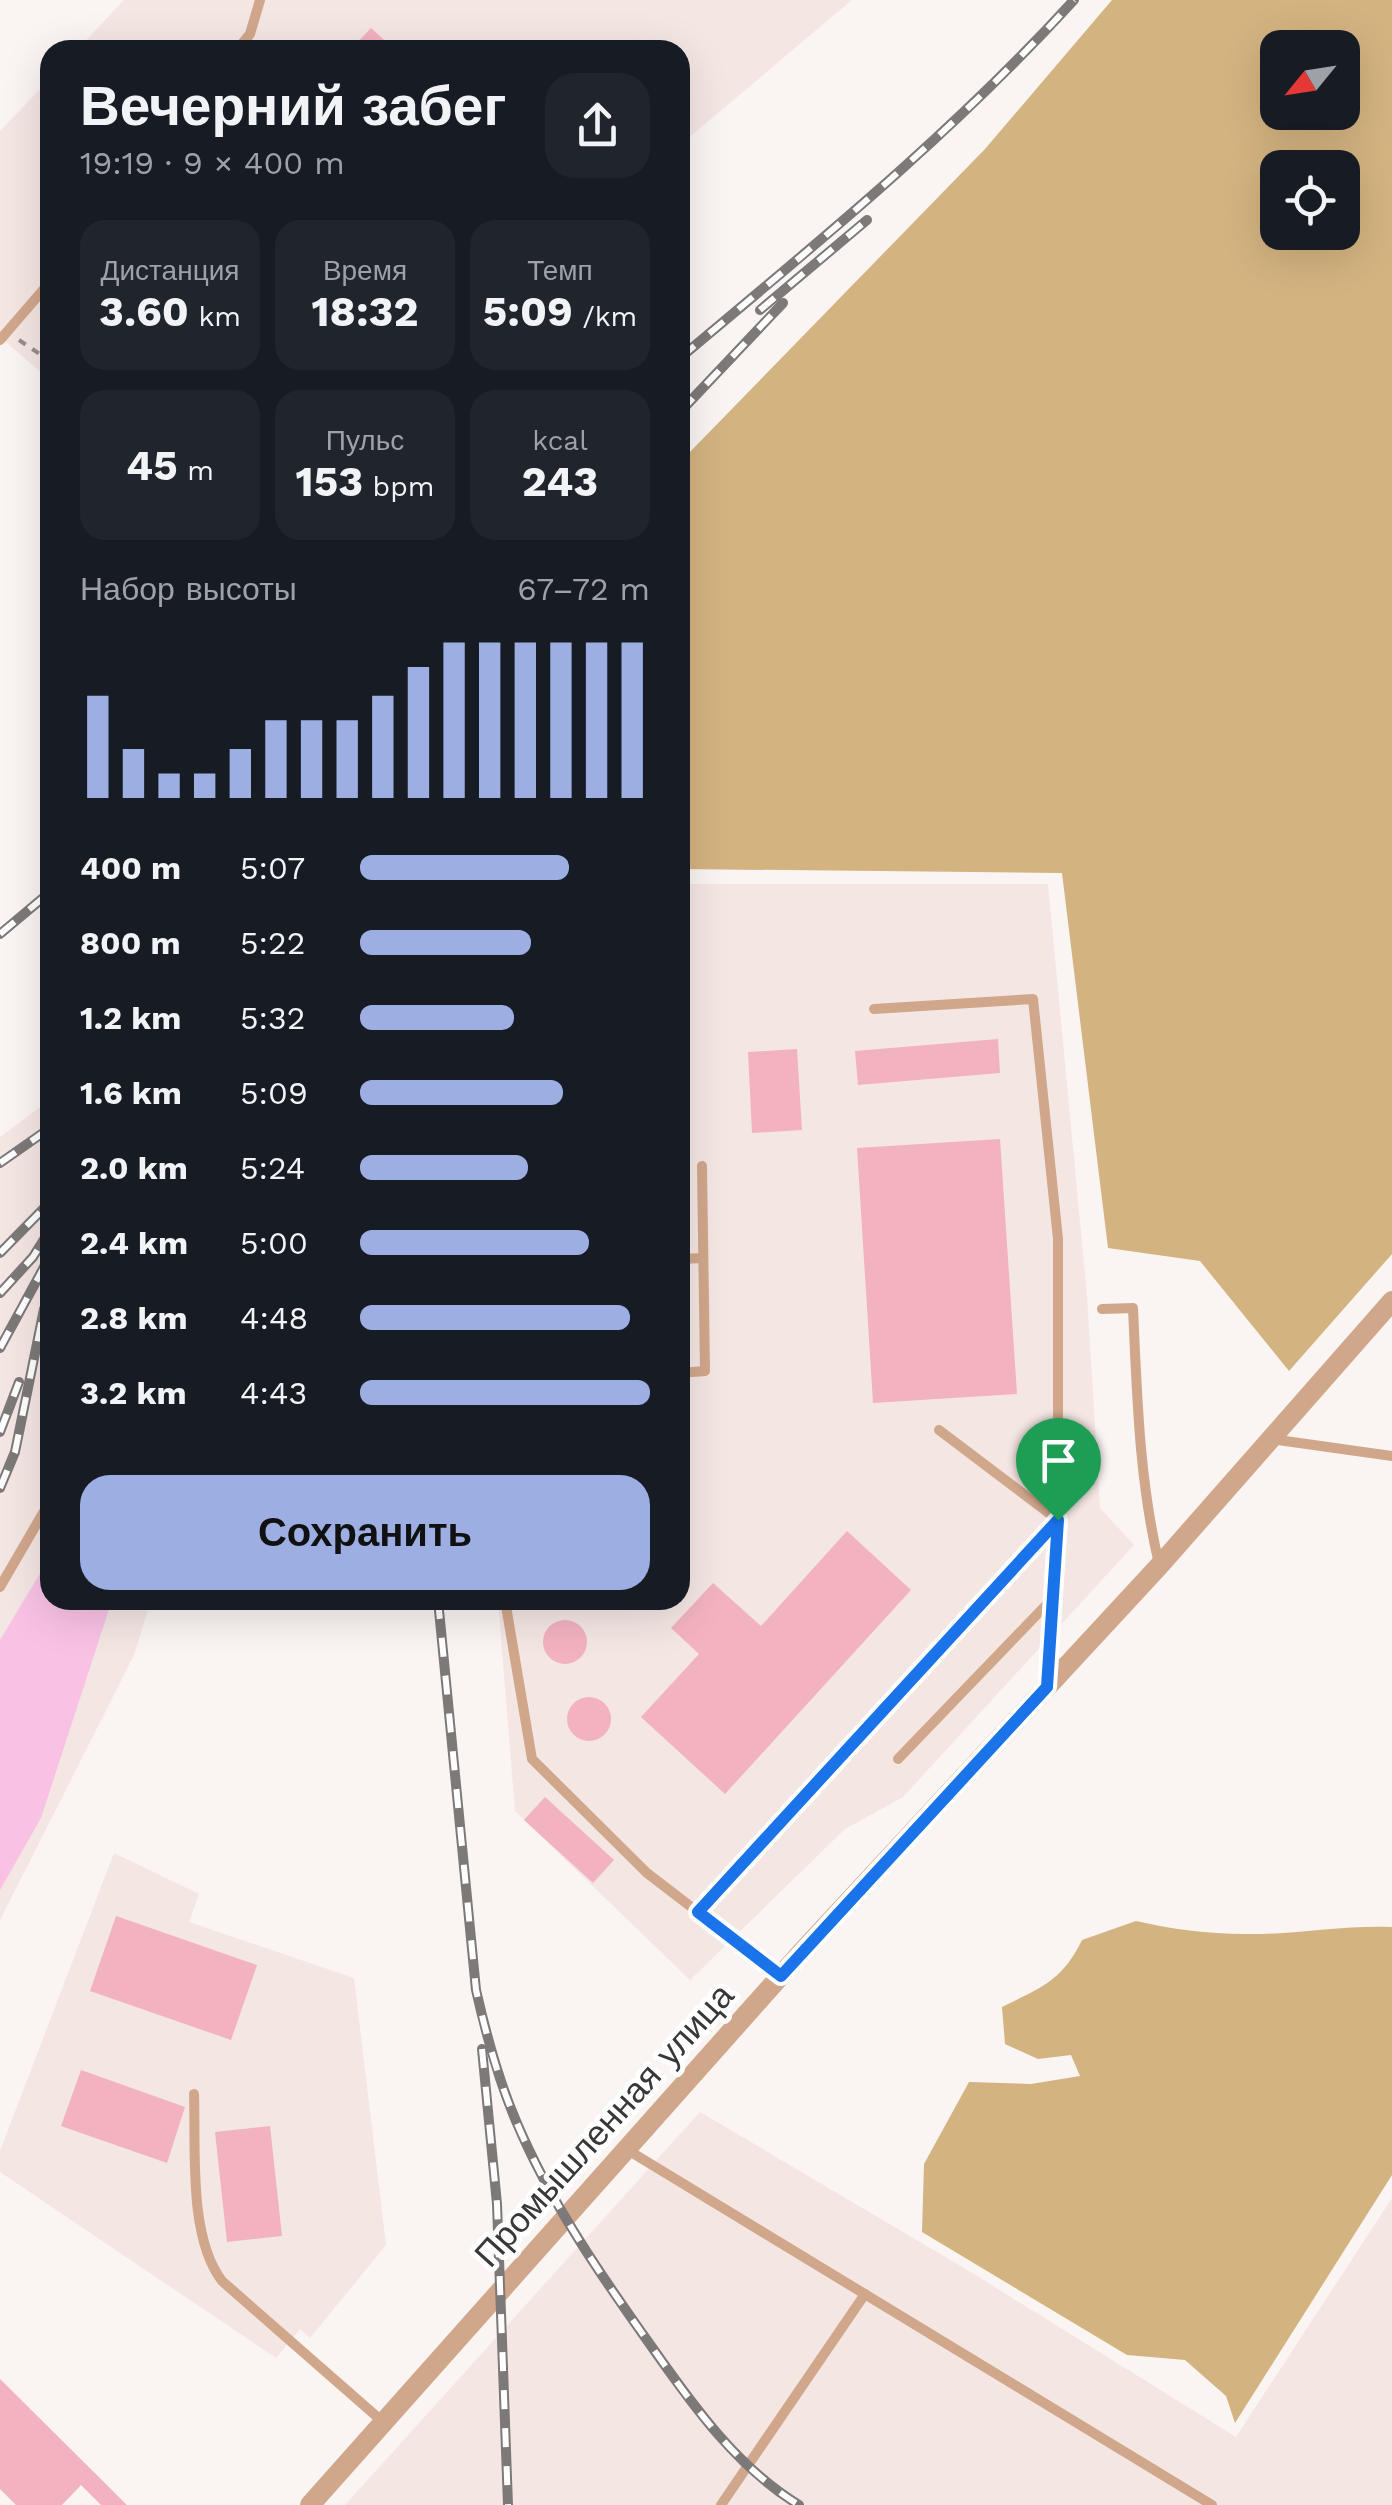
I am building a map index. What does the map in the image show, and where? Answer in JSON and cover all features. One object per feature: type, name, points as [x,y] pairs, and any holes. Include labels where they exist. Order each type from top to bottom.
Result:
[{"type":"street","name":"Промышленная улица","points":[[310,2505],[781,1976],[1160,1565],[1392,1301]]},
{"type":"lane","points":[[245,40],[260,0]]},
{"type":"lane","points":[[4,336],[40,294]]},
{"type":"lane","points":[[874,1009],[1033,999],[1058,1239],[1058,1520],[1047,1687]]},
{"type":"lane","points":[[690,1372],[705,1371],[702,1166]]},
{"type":"lane","points":[[690,1259],[704,1258]]},
{"type":"lane","points":[[1102,1309],[1133,1308],[1146,1511],[1160,1565]]},
{"type":"lane","points":[[939,1430],[1058,1520]]},
{"type":"lane","points":[[1271,1439],[1392,1456]]},
{"type":"lane","points":[[0,1587],[40,1517]]},
{"type":"lane","points":[[698,1912],[1058,1520]]},
{"type":"lane","points":[[898,1760],[1053,1598]]},
{"type":"lane","points":[[507,1610],[532,1758],[648,1873],[781,1976]]},
{"type":"lane","points":[[194,2094],[198,2203],[210,2265],[222,2281],[383,2422]]},
{"type":"lane","points":[[626,2149],[1212,2505]]},
{"type":"lane","points":[[720,2505],[865,2294]]},
{"type":"path","points":[[4,336],[40,356]]},
{"type":"shaded area","points":[[124,0],[852,0],[690,137],[690,40],[86,40]]},
{"type":"shaded area","points":[[1112,0],[1392,0],[1392,1254],[1289,1371],[1200,1261],[1108,1248],[1062,873],[690,869],[690,452],[985,149]]},
{"type":"shaded area","points":[[40,89],[40,371],[0,337],[0,131]]},
{"type":"shaded area","points":[[690,884],[1048,884],[1087,1296],[1100,1508],[1134,1545],[903,1797],[845,1829],[690,1980],[515,1811],[499,1610],[690,1610]]},
{"type":"shaded area","points":[[40,1107],[40,1610],[148,1610],[134,1655],[0,1920],[0,1137]]},
{"type":"shaded area","points":[[40,1574],[40,1610],[109,1610],[41,1818],[0,1890],[0,1640]]},
{"type":"shaded area","points":[[114,1853],[199,1894],[189,1922],[354,1978],[386,2245],[310,2338],[300,2329],[276,2358],[0,2172],[0,2151]]},
{"type":"shaded area","points":[[1136,1921],[1230,1934],[1392,1927],[1392,2175],[1235,2423],[1226,2396],[1185,2360],[1127,2355],[922,2232],[924,2164],[969,2082],[1031,2084],[1080,2076],[1071,2055],[1038,2059],[1005,2044],[1002,2007],[1058,1974],[1082,1940]]},
{"type":"shaded area","points":[[700,2112],[969,2271],[1236,2437],[1392,2198],[1392,2505],[345,2505]]},
{"type":"building","points":[[371,28],[384,40],[360,40]]},
{"type":"building","points":[[998,1039],[1000,1073],[858,1085],[855,1051]]},
{"type":"building","points":[[797,1049],[802,1130],[752,1133],[748,1052]]},
{"type":"building","points":[[1000,1139],[1017,1394],[873,1403],[857,1148]]},
{"type":"building","points":[[847,1531],[911,1590],[725,1794],[641,1717],[699,1654],[671,1628],[713,1583],[761,1626]]},
{"type":"building","points":[[565,1620],[581,1626],[587,1642],[581,1658],[565,1664],[549,1658],[543,1642],[549,1626]]},
{"type":"building","points":[[589,1697],[605,1703],[611,1719],[605,1735],[589,1741],[573,1735],[567,1719],[573,1703]]},
{"type":"building","points":[[545,1797],[614,1860],[593,1883],[524,1820]]},
{"type":"building","points":[[116,1916],[257,1965],[231,2040],[90,1991]]},
{"type":"building","points":[[81,2070],[185,2107],[167,2163],[61,2126]]},
{"type":"building","points":[[270,2126],[282,2236],[227,2242],[215,2132]]},
{"type":"building","points":[[0,2379],[127,2505],[101,2505],[81,2485],[62,2505],[16,2505],[0,2489]]},
{"type":"railway","points":[[690,350],[932,141],[1074,0]]},
{"type":"railway","points":[[760,310],[867,220]]},
{"type":"railway","points":[[690,401],[783,303]]},
{"type":"railway","points":[[0,934],[40,900]]},
{"type":"railway","points":[[0,1163],[40,1135]]},
{"type":"railway","points":[[0,1253],[40,1212]]},
{"type":"railway","points":[[0,1293],[40,1246]]},
{"type":"railway","points":[[0,1348],[40,1274]]},
{"type":"railway","points":[[0,1488],[15,1452],[40,1329]]},
{"type":"railway","points":[[0,1432],[19,1382]]},
{"type":"railway","points":[[439,1610],[476,1990],[510,2105],[561,2211],[669,2372],[737,2455],[799,2505]]},
{"type":"railway","points":[[482,2049],[497,2204],[508,2505]]},
{"type":"route","points":[[1058,1520],[1047,1687],[781,1976],[698,1912],[1058,1520]]}]
